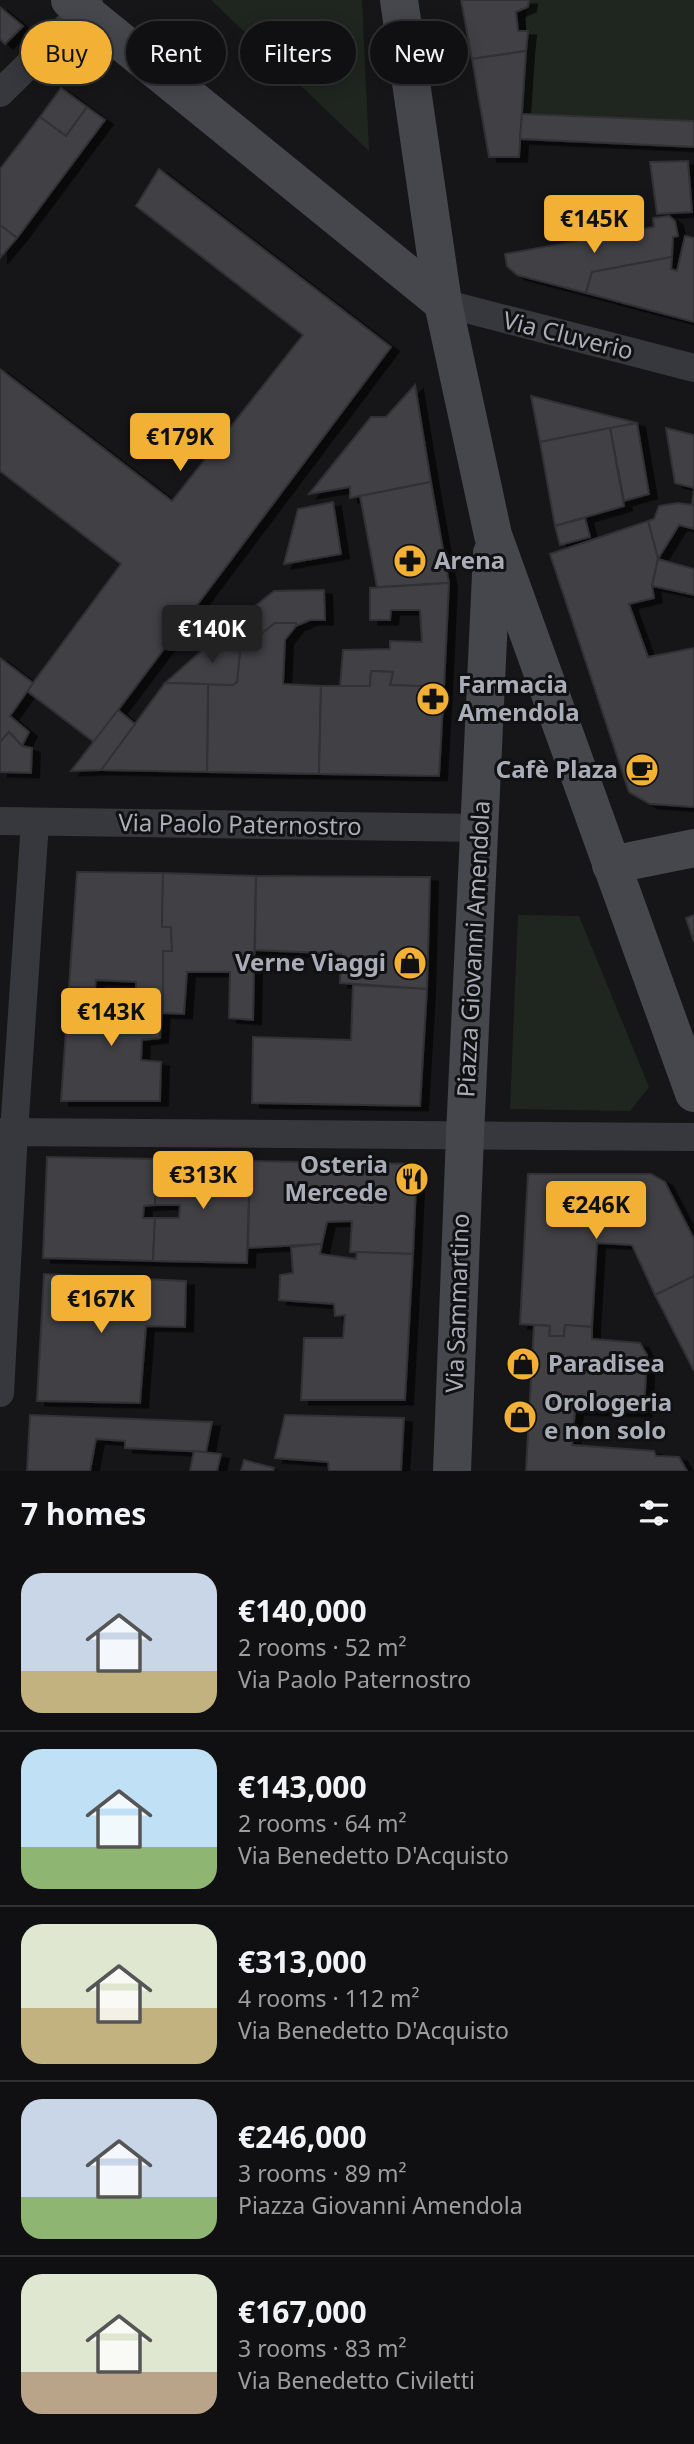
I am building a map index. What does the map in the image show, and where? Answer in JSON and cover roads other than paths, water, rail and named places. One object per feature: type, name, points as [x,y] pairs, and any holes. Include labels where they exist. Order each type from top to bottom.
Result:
[{"type":"street","name":"Piazza Giovanni Amendola","points":[[399,0],[443,303],[493,535],[694,1093]]},
{"type":"street","points":[[0,93],[81,4],[443,303]]},
{"type":"street","name":"Via Cluverio","points":[[443,303],[694,368]]},
{"type":"street","name":"Piazza Giovanni Amendola","points":[[465,1135],[493,535]]},
{"type":"street","name":"Via Paolo Paternostro","points":[[0,821],[479,828]]},
{"type":"street","points":[[0,1393],[7,1132],[35,822]]},
{"type":"street","points":[[611,865],[694,848]]},
{"type":"street","points":[[7,1132],[694,1137]]},
{"type":"street","name":"Via Sammartino","points":[[452,1471],[465,1135]]},
{"type":"place","name":"Arena","points":[[410,561]]},
{"type":"place","name":"Farmacia Amendola","points":[[433,699]]},
{"type":"place","name":"Cafè Plaza","points":[[642,770]]},
{"type":"place","name":"Verne Viaggi","points":[[410,963]]},
{"type":"place","name":"Osteria Mercede","points":[[412,1179]]},
{"type":"place","name":"Paradisea","points":[[523,1364]]},
{"type":"place","name":"Orologeria e non solo","points":[[520,1417]]}]
